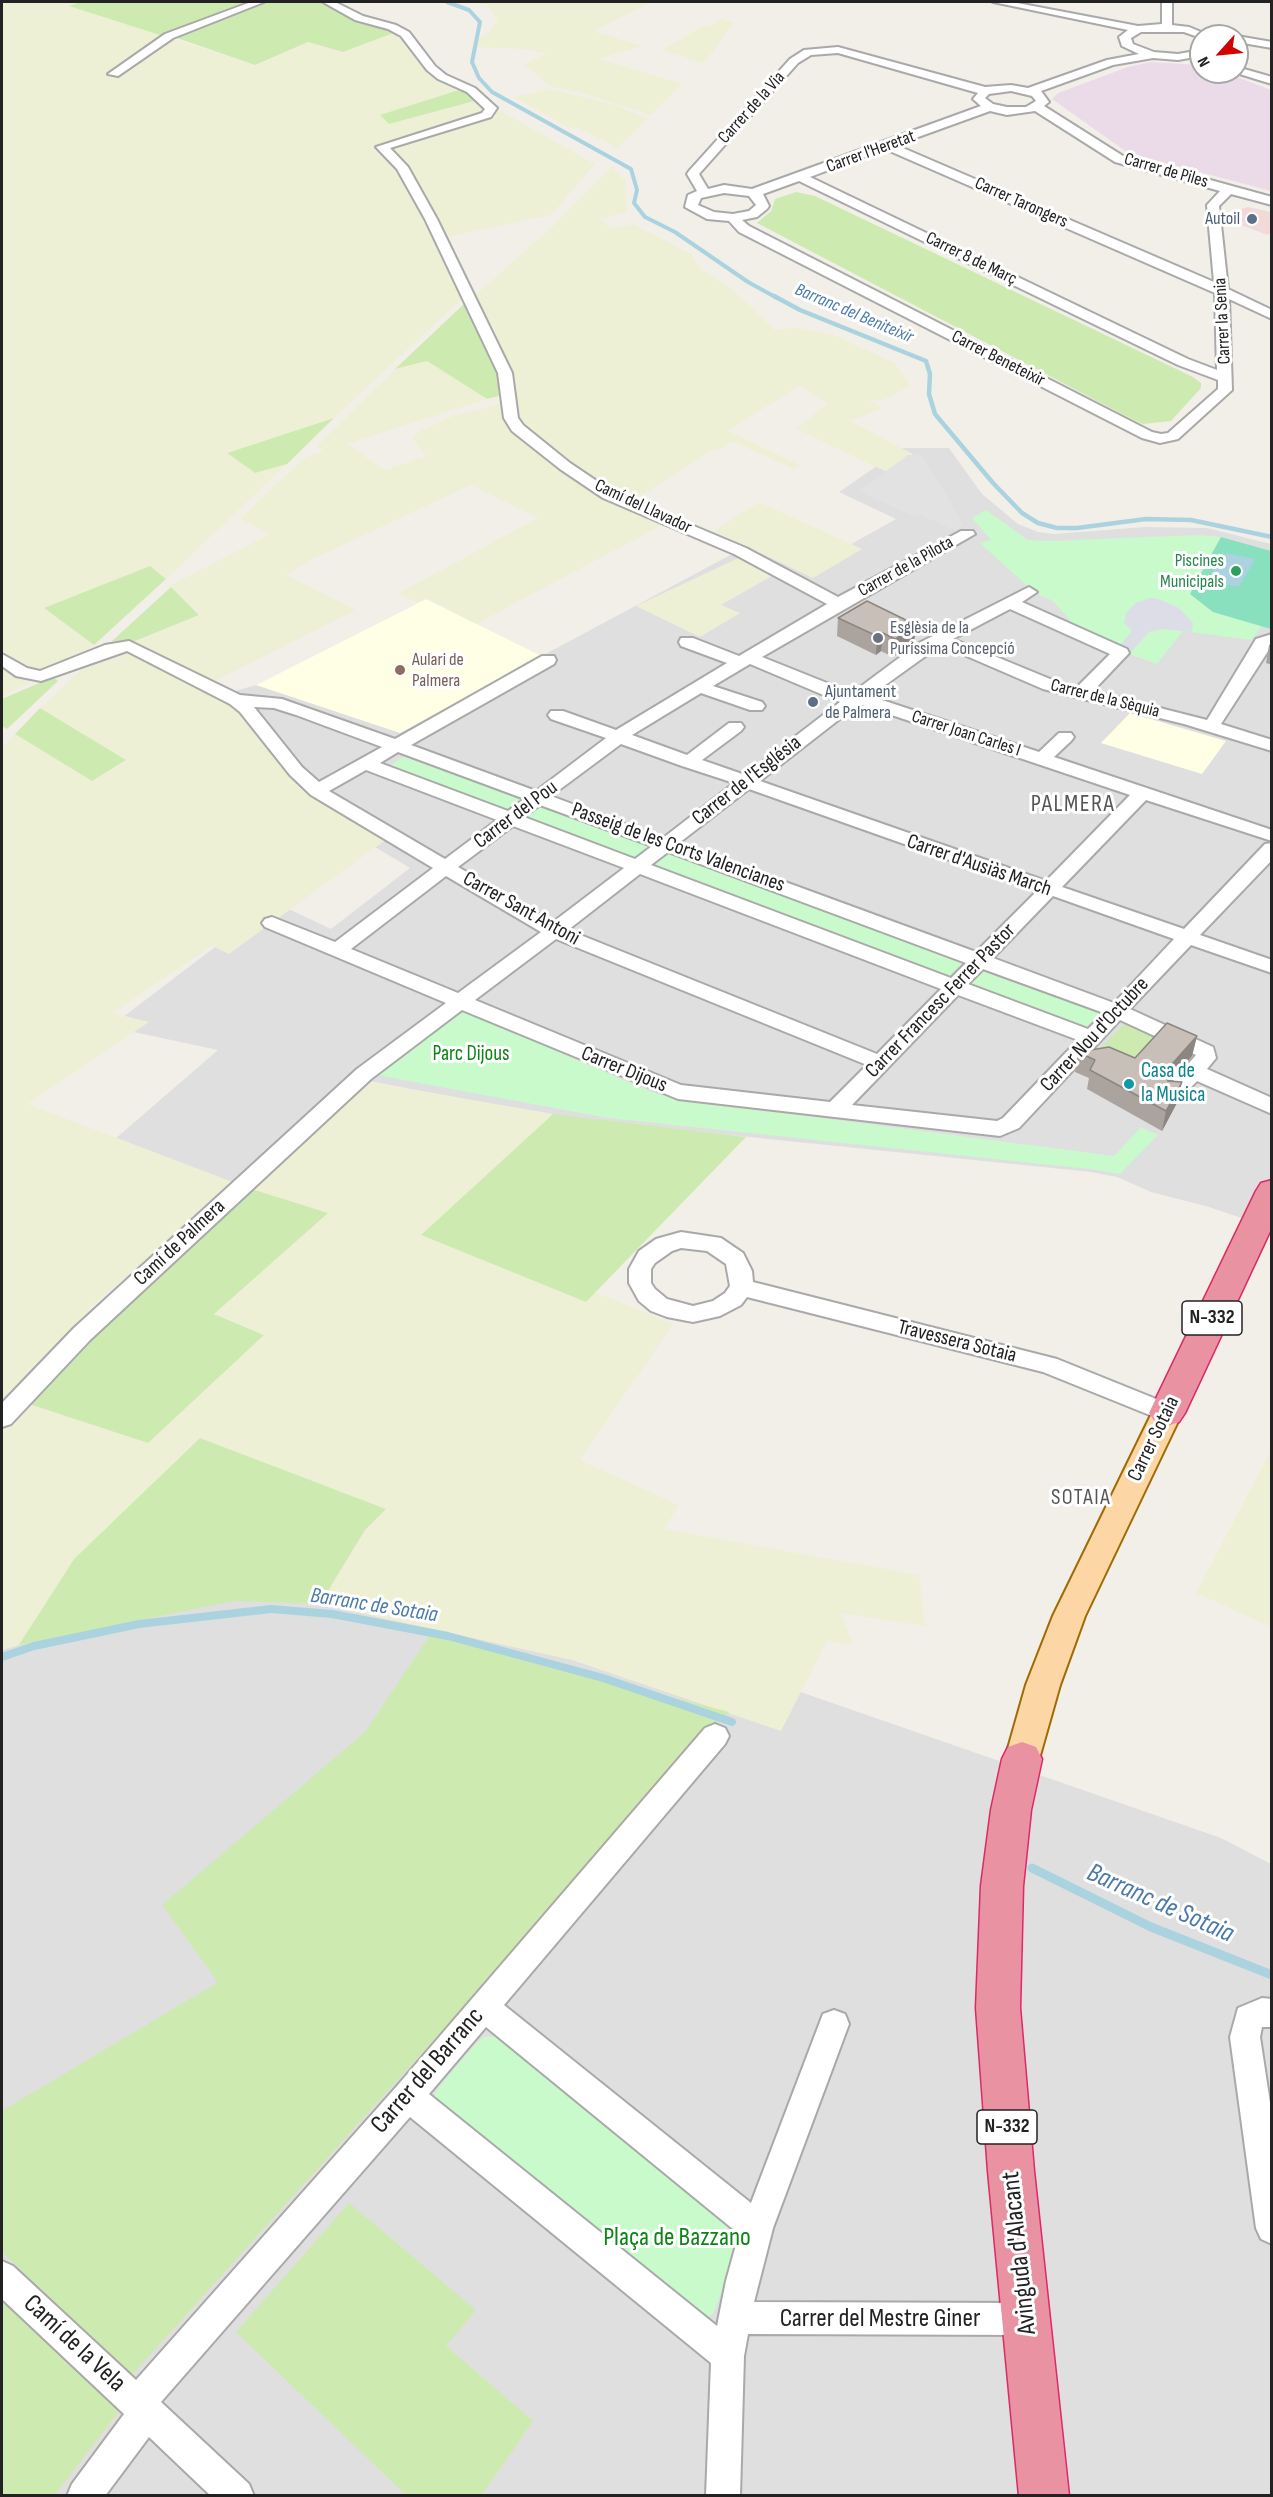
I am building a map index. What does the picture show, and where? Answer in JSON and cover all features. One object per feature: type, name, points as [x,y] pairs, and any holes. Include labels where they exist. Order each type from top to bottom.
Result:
[{"type":"highway","name":"Carrer Sotaia","points":[[1167,1413],[1272,1191]]},
{"type":"highway","name":"Avinguda d'Alacant","points":[[1022,1759],[1011,1810],[1002,1886],[998,2008],[1044,2496]]},
{"type":"main road","name":"Carrer Sotaia","points":[[1022,1759],[1043,1685],[1069,1616],[1167,1413]]},
{"type":"street","points":[[114,74],[169,36],[259,2]]},
{"type":"street","name":"Camí del Llavador","points":[[328,2],[359,18],[392,27],[405,34],[431,68],[442,77],[471,90],[490,108],[487,114],[382,147],[402,167],[431,219],[504,373],[511,418],[525,436],[608,495],[740,551],[842,602]]},
{"type":"street","points":[[998,2],[1138,29],[1167,27],[1189,32]]},
{"type":"street","points":[[1167,2],[1167,27]]},
{"type":"street","points":[[1031,9],[1096,28],[1152,55]]},
{"type":"street","points":[[1111,62],[1126,43],[1127,34],[1138,29]]},
{"type":"street","points":[[1249,41],[1272,45]]},
{"type":"street","points":[[1249,44],[1272,45]]},
{"type":"street","name":"Carrer de la Via","points":[[704,192],[693,174],[794,61],[808,52],[838,50],[985,92]]},
{"type":"street","points":[[1030,91],[1043,99],[1037,107],[1018,111],[989,107],[979,99],[985,92],[1001,88],[1030,91],[1111,62],[1152,55],[1189,58]]},
{"type":"street","points":[[1178,57],[1189,55]]},
{"type":"street","points":[[1249,71],[1269,81]]},
{"type":"street","points":[[1249,74],[1269,81]]},
{"type":"street","name":"Carrer l'Heretat","points":[[753,194],[889,146],[989,107]]},
{"type":"street","name":"Carrer de Piles","points":[[1037,107],[1119,159],[1272,201]]},
{"type":"street","name":"Carrer Tarongers","points":[[889,146],[1153,261],[1221,286],[1272,315]]},
{"type":"street","name":"Carrer 8 de Març","points":[[801,177],[1183,362],[1226,378]]},
{"type":"street","points":[[734,189],[753,194],[763,201],[759,210],[733,218],[711,216],[696,211],[690,202],[692,198],[704,192],[734,189]]},
{"type":"street","name":"Carrer la Senia","points":[[1173,436],[1218,399],[1225,390],[1226,378],[1214,356],[1221,286],[1213,205],[1229,189]]},
{"type":"street","name":"Carrer Beneteixir","points":[[733,218],[744,229],[1147,435],[1160,439],[1173,436]]},
{"type":"street","name":"Carrer Tarongers","points":[[1153,261],[1185,268],[1219,262]]},
{"type":"street","name":"Carrer 8 de Març","points":[[1141,341],[1175,353],[1214,356]]},
{"type":"street","name":"Carrer de la Pilota","points":[[842,602],[967,534]]},
{"type":"street","name":"Carrer de l'Església","points":[[364,1074],[554,931],[854,698],[937,641],[1029,592]]},
{"type":"street","points":[[842,602],[863,609]]},
{"type":"street","name":"Carrer del Pou","points":[[337,950],[618,737],[842,602]]},
{"type":"street","points":[[1009,602],[1121,653],[1080,694]]},
{"type":"street","name":"Carrer de la Sèquia","points":[[912,633],[1017,674],[1080,694],[1211,727],[1272,746]]},
{"type":"street","points":[[1211,727],[1262,643],[1272,639]]},
{"type":"street","points":[[687,642],[745,660]]},
{"type":"street","name":"Carrer Sant Antoni","points":[[2,659],[22,672],[41,676],[111,649],[129,646],[236,700],[317,791],[554,931],[881,1063]]},
{"type":"street","points":[[317,791],[548,660]]},
{"type":"street","name":"Carrer Joan Carles I","points":[[745,660],[1272,836]]},
{"type":"street","points":[[700,687],[756,706]]},
{"type":"street","name":"Passeig de les Corts Valencianes","points":[[236,700],[289,707],[667,843],[1116,1011]]},
{"type":"street","name":"Carrer d'Ausiàs March","points":[[557,715],[1048,890],[1272,967]]},
{"type":"street","points":[[688,762],[735,727]]},
{"type":"street","name":"Carrer Joan Carles I","points":[[1042,759],[1065,737]]},
{"type":"street","name":"Passeig de les Corts Valencianes","points":[[366,764],[1091,1038]]},
{"type":"street","name":"Carrer Francesc Ferrer Pastor","points":[[834,1111],[1143,794]]},
{"type":"street","name":"Carrer Nou d'Octubre","points":[[1000,1129],[1011,1123],[1272,848]]},
{"type":"street","name":"Carrer Dijous","points":[[272,923],[459,1003],[678,1092],[1000,1129]]},
{"type":"street","points":[[1116,1011],[1206,1052],[1206,1058],[1173,1094]]},
{"type":"street","points":[[1193,1071],[1272,1107]]},
{"type":"street","name":"Camí de Palmera","points":[[2,1418],[82,1334],[364,1074]]},
{"type":"street","name":"Travessera Sotaia","points":[[742,1287],[1048,1365],[1167,1413]]},
{"type":"street","name":"Carrer del Barranc","points":[[84,2496],[142,2408],[715,1736]]},
{"type":"street","points":[[483,2006],[757,2228]]},
{"type":"street","points":[[1260,2015],[1245,2030],[1246,2049],[1272,2228]]},
{"type":"street","points":[[723,2496],[728,2356],[734,2318],[757,2228],[834,2024]]},
{"type":"street","points":[[408,2096],[728,2356]]},
{"type":"street","name":"Camí de la Vela","points":[[2,2277],[237,2496]]},
{"type":"street","name":"Carrer del Mestre Giner","points":[[734,2318],[1027,2319]]},
{"type":"shaded area","points":[[2,2],[81,2],[70,6],[255,65],[308,42],[343,52],[396,32],[404,36],[426,68],[462,89],[381,115],[389,124],[478,100],[487,111],[410,139],[370,147],[401,171],[432,228],[463,298],[334,418],[227,453],[255,473],[287,464],[166,579],[150,566],[45,609],[94,645],[81,656],[40,672],[33,671],[2,651]]},
{"type":"shaded area","points":[[471,2],[651,2],[594,31],[642,46],[599,59],[683,84],[651,115],[578,92],[552,87],[524,65],[547,53],[523,49],[472,47],[476,39],[486,34],[498,20],[486,5]]},
{"type":"shaded area","points":[[721,19],[734,23],[704,63],[662,50],[703,26],[709,27]]},
{"type":"shaded area","points":[[1150,62],[1189,64],[1189,84],[1249,84],[1249,82],[1271,90],[1271,191],[1128,153],[1052,99],[1058,93],[1128,67]]},
{"type":"shaded area","points":[[550,89],[615,105],[648,119],[615,151],[616,147],[576,127],[570,128],[514,97]]},
{"type":"shaded area","points":[[501,111],[595,164],[551,215],[446,237],[403,159],[392,147]]},
{"type":"shaded area","points":[[613,166],[625,181],[627,212],[600,219],[611,229],[633,224],[691,254],[702,270],[732,289],[775,330],[795,327],[836,336],[895,363],[911,386],[883,400],[870,401],[883,408],[850,421],[913,454],[887,472],[796,429],[828,403],[799,386],[728,431],[800,465],[794,469],[733,442],[720,450],[716,448],[634,500],[561,458],[521,423],[513,376],[493,326],[472,298],[554,225]]},
{"type":"shaded area","name":"Autoil","points":[[1248,207],[1271,212],[1271,233],[1267,235],[1244,226],[1234,225],[1234,211]]},
{"type":"shaded area","points":[[427,361],[487,399],[347,444],[385,470],[426,456],[412,438],[420,431],[450,417],[500,404],[502,415],[515,432],[544,455],[666,523],[476,624],[427,598],[417,602],[397,594],[538,518],[471,485],[313,559],[286,575],[356,610],[213,682],[133,643],[201,614],[169,586],[270,534],[240,519],[304,458],[324,451],[317,446],[395,369]]},
{"type":"shaded area","points":[[903,448],[949,448],[982,494],[1018,524],[1038,532],[1054,534],[1145,527],[1207,528],[1271,544],[1271,1228],[1209,1207],[1151,1192],[1117,1177],[1091,1172],[563,1118],[369,1081],[245,1195],[115,1139],[218,1050],[110,1027],[274,902],[331,929],[410,868],[285,793],[204,700],[256,685],[426,599],[542,656],[747,546],[812,566],[896,519],[839,492]]},
{"type":"shaded area","points":[[908,455],[922,455],[964,524],[956,531],[920,515],[915,517],[859,491]]},
{"type":"shaded area","points":[[759,502],[862,549],[813,578],[714,531]]},
{"type":"shaded area","points":[[745,555],[777,573],[721,605],[740,613],[700,637],[636,606]]},
{"type":"shaded area","points":[[1150,598],[1179,608],[1193,623],[1192,632],[1164,629],[1149,632],[1129,654],[1117,649],[1132,631],[1124,623],[1126,613],[1136,603]]},
{"type":"shaded area","name":"Aulari de Palmera","points":[[426,599],[542,656],[400,733],[256,685]]},
{"type":"shaded area","points":[[125,649],[229,702],[295,778],[348,820],[387,839],[229,954],[212,946],[113,1013],[149,1022],[28,1104],[235,1183],[95,1303],[2,1406],[2,747],[15,734],[92,781],[126,761],[40,708],[82,669]]},
{"type":"shaded area","points":[[2,663],[31,682],[2,697]]},
{"type":"shaded area","points":[[1130,713],[1226,741],[1202,774],[1101,743]]},
{"type":"shaded area","points":[[363,1081],[553,1114],[421,1235],[586,1302],[595,1292],[673,1324],[580,1460],[679,1505],[664,1529],[919,1575],[925,1626],[841,1613],[853,1645],[827,1641],[781,1731],[572,1660],[320,1604],[365,1530],[386,1509],[200,1438],[74,1559],[19,1645],[2,1650],[2,1425],[23,1402],[264,1334],[214,1314],[246,1189]]},
{"type":"shaded area","points":[[1271,1450],[1272,1627],[1196,1593]]},
{"type":"shaded area","points":[[273,1574],[792,1689],[1221,1838],[1271,1864],[1271,2495],[2,2496],[2,1627]]},
{"type":"green space","points":[[81,2],[322,2],[363,22],[396,32],[343,52],[308,42],[255,65],[174,37],[163,36],[69,6]]},
{"type":"green space","points":[[462,89],[478,100],[389,124],[380,115]]},
{"type":"green space","points":[[796,192],[815,196],[1193,377],[1201,383],[1201,388],[1171,421],[1143,424],[1124,415],[757,223],[771,211],[775,199]]},
{"type":"green space","points":[[465,303],[498,373],[499,396],[487,399],[427,361],[395,369]]},
{"type":"green space","points":[[334,418],[287,464],[255,473],[227,453]]},
{"type":"green space","points":[[986,510],[1028,540],[1198,535],[1221,537],[1190,590],[1213,612],[1262,626],[1251,640],[1183,631],[1157,664],[1129,654],[1064,624],[1070,620],[1053,601],[1035,593],[980,543],[991,540],[972,518]]},
{"type":"green space","name":"Piscines Municipals","points":[[1221,537],[1271,551],[1271,629],[1213,612],[1190,594]]},
{"type":"green space","points":[[150,566],[166,579],[94,645],[44,608]]},
{"type":"green space","points":[[171,587],[199,615],[128,644],[112,641]]},
{"type":"green space","points":[[53,677],[58,681],[7,729],[2,726],[2,699]]},
{"type":"green space","points":[[40,708],[126,760],[92,781],[15,734]]},
{"type":"green space","points":[[406,755],[525,798],[507,812],[388,767]]},
{"type":"green space","points":[[543,803],[653,844],[634,860],[524,819]]},
{"type":"green space","points":[[671,851],[965,961],[949,980],[652,867]]},
{"type":"green space","points":[[986,968],[1106,1014],[1089,1032],[969,986]]},
{"type":"green space","name":"Parc Dijous","points":[[464,1011],[651,1092],[683,1100],[1114,1156],[1141,1127],[1158,1135],[1120,1174],[608,1118],[377,1075]]},
{"type":"green space","points":[[1126,1022],[1164,1040],[1150,1057],[1139,1052],[1124,1067],[1095,1053]]},
{"type":"green space","points":[[553,1114],[746,1137],[586,1302],[421,1235]]},
{"type":"green space","points":[[245,1187],[328,1213],[214,1314],[264,1335],[148,1443],[23,1402]]},
{"type":"green space","points":[[200,1438],[386,1509],[365,1530],[320,1604],[234,1601],[19,1645],[74,1559]]},
{"type":"green space","points":[[430,1635],[729,1712],[131,2376],[2,2252],[2,2111],[218,1982],[162,1905],[365,1732]]},
{"type":"green space","name":"Plaça de Bazzano","points":[[498,2036],[737,2228],[739,2246],[714,2312],[709,2317],[702,2318],[435,2101],[435,2093],[439,2087],[478,2041],[484,2037]]},
{"type":"green space","points":[[349,2203],[476,2310],[446,2346],[533,2421],[482,2495],[406,2495],[236,2332]]},
{"type":"green space","points":[[2,2298],[123,2406],[55,2495],[2,2495]]},
{"type":"water","points":[[1226,553],[1255,559],[1239,587],[1207,580]]},
{"type":"building","points":[[867,601],[916,625],[895,639],[883,633],[877,636],[838,618]]},
{"type":"building","points":[[1167,1023],[1197,1036],[1164,1073],[1168,1081],[1182,1082],[1166,1111],[1090,1070],[1095,1060],[1078,1052],[1109,1047],[1135,1058]]},
{"type":"waterway","name":"Barranc del Beniteixir","points":[[447,2],[469,10],[480,22],[472,62],[479,78],[492,92],[631,169],[637,190],[634,203],[645,217],[675,232],[748,282],[777,298]]},
{"type":"waterway","name":"Barranc del Beniteixir","points":[[774,296],[800,310],[926,361],[930,374],[929,394],[935,414],[993,483],[1022,513],[1038,523],[1057,528],[1077,528],[1146,519],[1191,520],[1272,537]]},
{"type":"waterway","name":"Barranc de Sotaia","points":[[2,1657],[34,1646],[139,1624],[271,1609],[332,1614],[448,1636],[603,1678],[732,1722]]},
{"type":"waterway","name":"Barranc de Sotaia","points":[[1032,1868],[1151,1927],[1272,1975]]},
{"type":"place","name":"Autoil","points":[[1252,219]]},
{"type":"place","name":"Piscines Municipals","points":[[1236,571]]},
{"type":"place","name":"Esglèsia de la Puríssima Concepció","points":[[878,638]]},
{"type":"place","name":"Aulari de Palmera","points":[[400,670]]},
{"type":"place","name":"Ajuntament de Palmera","points":[[813,702]]},
{"type":"place","name":"Casa de la Musica","points":[[1129,1084]]},
{"type":"district","name":"PALMERA","points":[[1073,805]]},
{"type":"district","name":"SOTAIA","points":[[1081,1498]]}]
